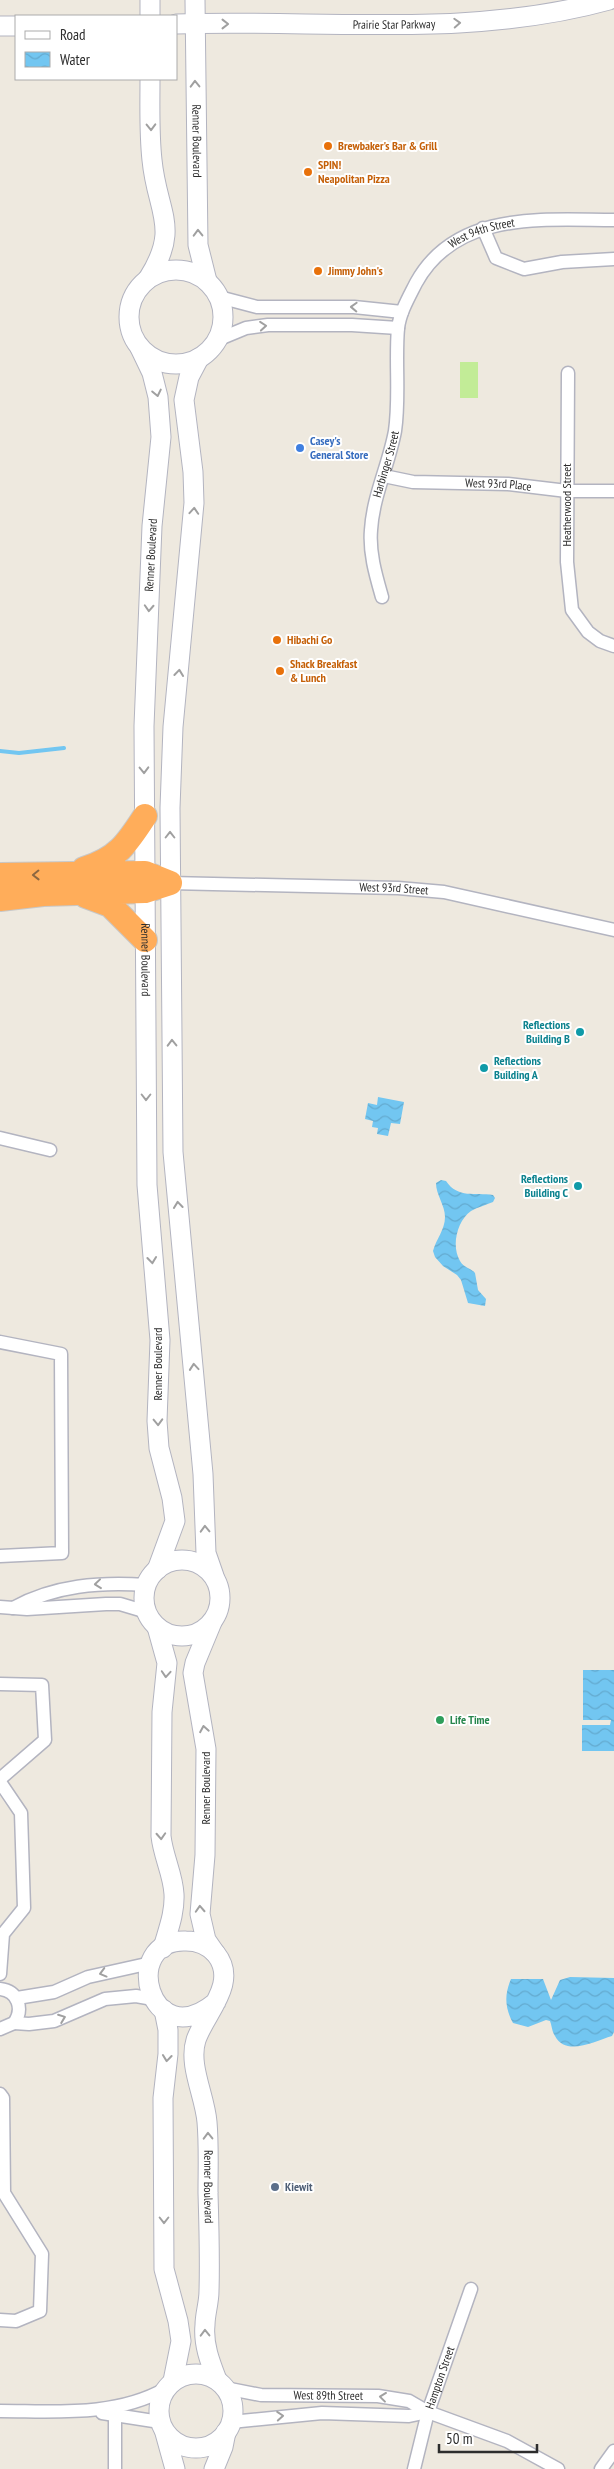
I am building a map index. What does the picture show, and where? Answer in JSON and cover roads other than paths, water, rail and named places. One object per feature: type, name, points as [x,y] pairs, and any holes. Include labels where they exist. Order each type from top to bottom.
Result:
[{"type":"highway","points":[[0,899],[72,884],[96,865],[116,854],[130,841],[145,816]]},
{"type":"highway","points":[[0,875],[72,884],[170,883]]},
{"type":"highway","points":[[72,884],[110,905],[145,940]]},
{"type":"main road","points":[[150,0],[150,15]]},
{"type":"main road","name":"Renner Boulevard","points":[[194,0],[185,24],[198,245],[207,281]]},
{"type":"main road","name":"Prairie Star Parkway","points":[[185,24],[405,24],[473,22],[541,13],[609,0]]},
{"type":"main road","points":[[0,26],[15,26]]},
{"type":"main road","points":[[148,279],[157,274],[179,270],[189,272],[207,281],[219,297],[223,316],[217,340],[208,352],[199,358],[180,364],[158,361],[140,348],[130,328],[129,312],[134,296],[157,265],[166,238],[164,216],[152,159],[150,80]]},
{"type":"main road","name":"Renner Boulevard","points":[[140,348],[152,372],[158,397],[161,437],[152,526],[144,726],[147,1185],[160,1340],[159,1448],[172,1498],[175,1521],[157,1570]]},
{"type":"main road","name":"Renner Boulevard","points":[[199,358],[189,377],[184,400],[193,472],[194,503],[174,727],[170,808],[173,1152],[203,1474],[206,1553],[214,1576]]},
{"type":"main road","points":[[152,1619],[174,1635],[195,1634],[212,1622],[220,1604],[218,1585],[214,1576],[205,1567],[186,1560],[174,1561],[157,1570],[146,1585],[144,1596],[152,1619],[167,1662],[162,1712],[161,1836],[162,1850],[172,1880],[174,1904],[163,1948],[151,1963],[148,1980],[168,2030],[168,2054],[163,2098],[164,2269],[178,2321],[181,2341],[169,2385],[160,2400],[163,2428],[175,2469]]},
{"type":"main road","name":"Renner Boulevard","points":[[212,1622],[195,1662],[193,1673],[206,1748],[205,1855],[200,1914],[206,1940],[216,1954]]},
{"type":"main road","points":[[158,2004],[182,2016],[191,2016],[203,2012],[216,2002],[224,1984],[224,1973],[216,1954],[205,1946],[194,1941],[177,1942],[163,1948]]},
{"type":"main road","name":"Renner Boulevard","points":[[216,2002],[196,2041],[194,2061],[206,2108],[208,2126],[209,2293],[204,2338],[221,2384]]},
{"type":"main road","points":[[169,2385],[194,2373],[206,2375],[221,2384],[231,2398],[233,2410],[229,2427],[224,2447],[214,2469]]},
{"type":"main road","points":[[163,2428],[179,2443],[196,2448],[218,2441],[229,2427]]},
{"type":"street","name":"West 94th Street","points":[[398,328],[402,312],[419,278],[437,255],[462,236],[503,223],[614,220]]},
{"type":"street","points":[[483,228],[496,258],[524,269],[562,262],[614,259]]},
{"type":"street","points":[[219,297],[257,307],[354,307],[402,312]]},
{"type":"street","points":[[217,340],[246,328],[261,325],[352,325],[398,328]]},
{"type":"street","name":"Harbinger Street","points":[[382,598],[372,556],[371,531],[374,508],[395,432],[398,406],[398,328]]},
{"type":"street","name":"Heatherwood Street","points":[[568,373],[567,562],[572,610],[588,632],[600,642],[614,646]]},
{"type":"street","name":"West 93rd Place","points":[[384,476],[413,482],[508,484],[567,491],[614,491]]},
{"type":"street","name":"West 93rd Street","points":[[170,883],[398,888],[444,892],[614,930]]},
{"type":"street","points":[[0,1138],[50,1150]]},
{"type":"street","points":[[0,1342],[61,1354],[62,1553],[0,1556]]},
{"type":"street","points":[[14,1608],[33,1597],[77,1586],[104,1583],[146,1585]]},
{"type":"street","points":[[0,1607],[120,1604],[152,1619]]},
{"type":"street","points":[[0,1684],[42,1685],[45,1740],[0,1780],[21,1813],[24,1908],[3,1934],[0,1974]]},
{"type":"street","points":[[17,1998],[54,1992],[88,1976],[151,1963]]},
{"type":"street","points":[[0,1989],[9,1991],[17,1998],[20,2011],[14,2023]]},
{"type":"street","points":[[0,2029],[14,2023],[30,2024],[54,2021],[105,1999],[136,1996],[158,2004]]},
{"type":"street","points":[[0,2094],[3,2098],[4,2200],[42,2254],[40,2311],[16,2321],[0,2320]]},
{"type":"street","name":"Hampton Street","points":[[414,2469],[428,2412],[472,2289]]},
{"type":"street","name":"West 89th Street","points":[[221,2384],[261,2396],[378,2396],[409,2401],[428,2412],[507,2441],[558,2469]]},
{"type":"street","points":[[0,2411],[90,2410],[131,2404],[147,2399],[169,2385]]},
{"type":"street","points":[[90,2410],[163,2428]]},
{"type":"street","name":"West 89th Street","points":[[229,2427],[322,2413],[409,2416],[428,2412]]},
{"type":"street","points":[[115,2415],[115,2469]]},
{"type":"street","points":[[601,2469],[614,2451]]},
{"type":"water","points":[[378,1097],[404,1102],[400,1124],[391,1123],[388,1136],[377,1134],[378,1128],[372,1127],[373,1121],[365,1119],[368,1103],[377,1105]]},
{"type":"water","points":[[441,1180],[446,1181],[451,1187],[461,1193],[493,1195],[495,1198],[493,1202],[466,1215],[459,1227],[456,1241],[457,1255],[463,1265],[475,1273],[478,1290],[486,1299],[485,1306],[468,1303],[461,1280],[435,1257],[433,1251],[444,1226],[445,1217],[444,1208],[436,1187],[436,1183]]},
{"type":"water","points":[[583,1670],[614,1670],[614,1751],[582,1751],[582,1725],[610,1725],[611,1720],[583,1720]]},
{"type":"water","points":[[570,1977],[614,1978],[614,2032],[612,2036],[573,2047],[566,2046],[560,2042],[554,2034],[550,2021],[546,2020],[528,2027],[513,2023],[506,2001],[511,1979],[543,1979],[551,2000],[560,1980]]},
{"type":"waterway","points":[[0,751],[19,753],[64,748]]},
{"type":"place","name":"Brewbaker's Bar & Grill","points":[[328,146]]},
{"type":"place","name":"SPIN! Neapolitan Pizza","points":[[308,172]]},
{"type":"place","name":"Jimmy John's","points":[[318,271]]},
{"type":"place","name":"Casey's General Store","points":[[300,448]]},
{"type":"place","name":"Hibachi Go","points":[[277,640]]},
{"type":"place","name":"Shack Breakfast & Lunch","points":[[280,671]]},
{"type":"place","name":"Reflections Building B","points":[[580,1032]]},
{"type":"place","name":"Reflections Building A","points":[[484,1068]]},
{"type":"place","name":"Reflections Building C","points":[[578,1186]]},
{"type":"place","name":"Life Time","points":[[440,1720]]},
{"type":"place","name":"Kiewit","points":[[275,2187]]}]
